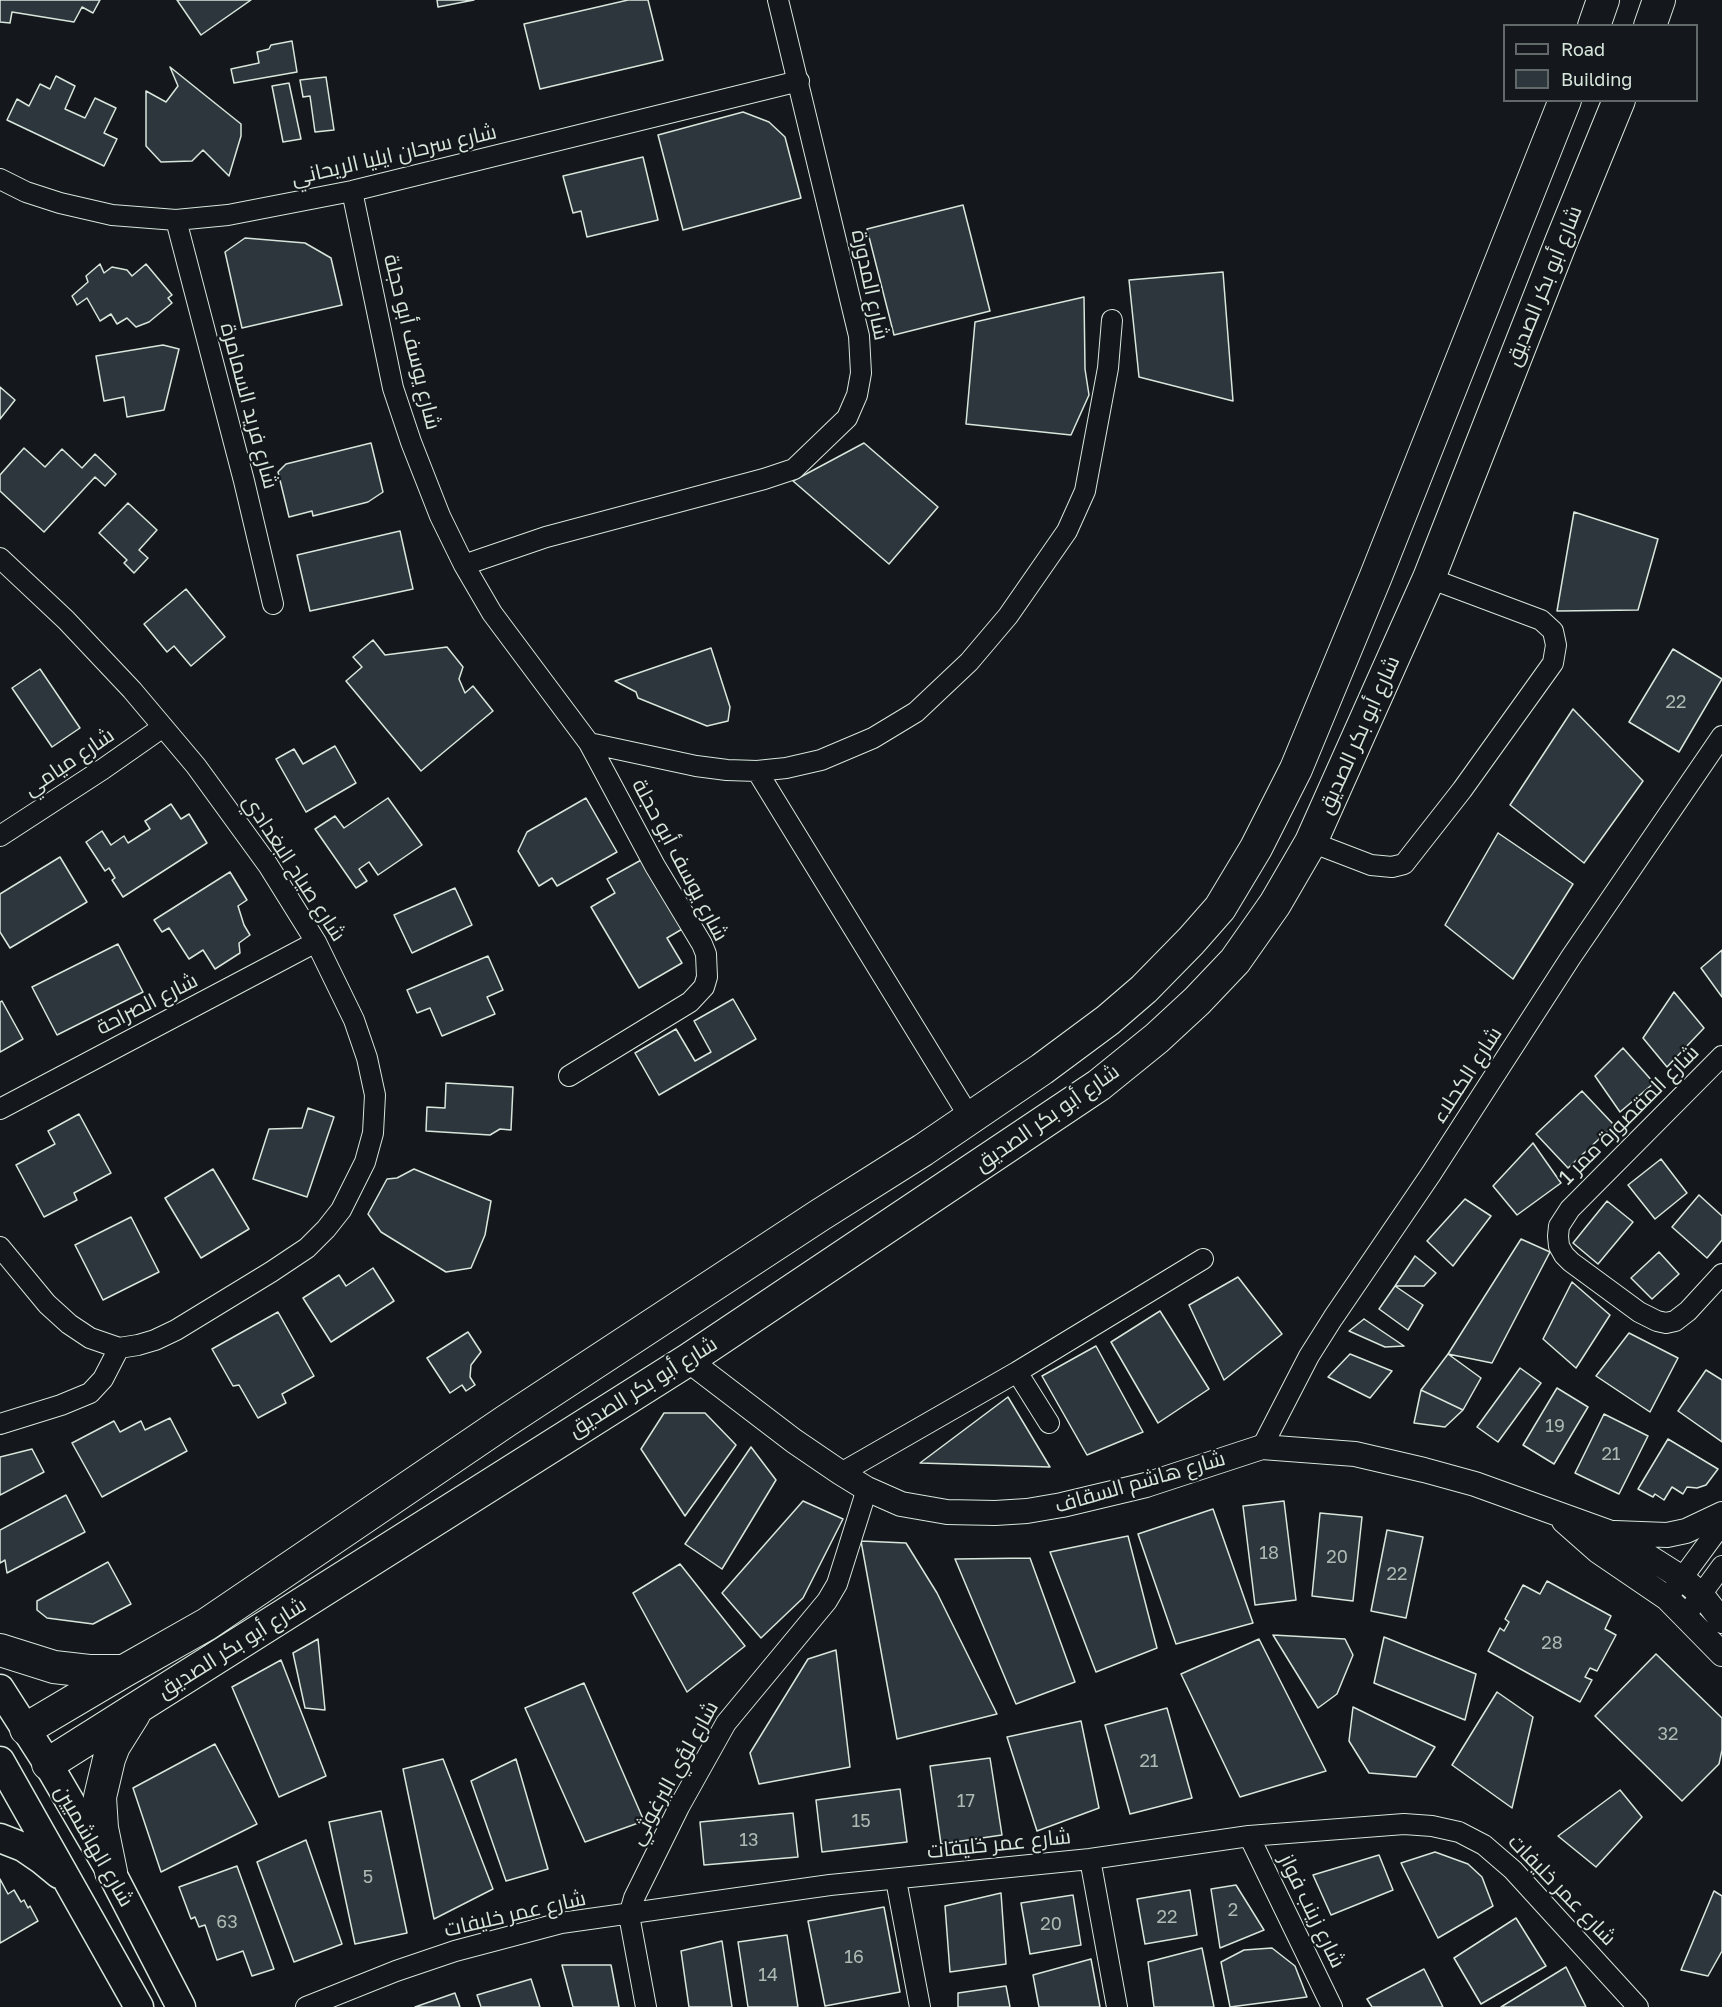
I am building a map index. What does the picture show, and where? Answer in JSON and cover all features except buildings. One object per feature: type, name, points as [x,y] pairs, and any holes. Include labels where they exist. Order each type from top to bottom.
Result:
[{"type":"main road","points":[[1595,24],[1604,0]]},
{"type":"main road","points":[[1651,24],[1659,0]]},
{"type":"main road","name":"شارع أبو بكر الصديق","points":[[13,1737],[207,1624],[506,1421],[970,1118],[1108,1020],[1144,989],[1191,941],[1220,908],[1256,848],[1296,769],[1564,102]]},
{"type":"main road","name":"شارع أبو بكر الصديق","points":[[48,1764],[688,1360],[1099,1085],[1157,1038],[1235,961],[1275,904],[1311,842],[1429,578],[1618,102]]},
{"type":"main road","points":[[506,1421],[501,1437],[508,1452],[523,1459],[531,1458]]},
{"type":"main road","points":[[0,1650],[54,1667],[89,1671],[124,1671]]},
{"type":"main road","name":"شارع الهاشميين","points":[[0,1689],[13,1737],[48,1764],[111,1872],[181,2007]]},
{"type":"main road","points":[[111,1872],[100,1814],[103,1781],[114,1746],[139,1707]]},
{"type":"main road","points":[[4,1779],[48,1764]]},
{"type":"main road","name":"شارع الهاشميين","points":[[4,1779],[139,2007]]},
{"type":"main road","points":[[0,1838],[23,1847],[42,1860],[60,1875],[74,1894]]},
{"type":"street","name":"شارع المدورة","points":[[464,566],[546,537],[794,469],[847,418],[857,395],[861,373],[859,336],[778,0]]},
{"type":"street","name":"شارع سرحان ايليا الريحاني","points":[[0,179],[26,192],[86,209],[144,219],[176,220],[228,215],[352,191],[799,81]]},
{"type":"street","name":"شارع يوسف أبو حجلة","points":[[352,191],[393,388],[403,422],[440,516],[464,566],[508,636],[589,743],[655,866],[702,944],[707,977],[704,987],[690,1002],[569,1076]]},
{"type":"street","name":"شارع فريد السمامرة","points":[[176,220],[244,481],[273,604]]},
{"type":"street","name":"شارع يوسف أبو حجلة","points":[[589,743],[696,766],[727,771],[757,771],[786,768],[820,760],[882,733],[916,712],[944,687],[1008,616],[1067,531],[1085,491],[1108,368],[1112,320]]},
{"type":"street","name":"شارع صياح البغدادي","points":[[0,558],[106,660],[229,809],[268,864],[316,942],[354,1020],[367,1058],[375,1095],[373,1133],[365,1162],[341,1210],[313,1241],[271,1272],[176,1329],[138,1345],[119,1348]]},
{"type":"street","points":[[1311,842],[1371,865],[1392,867],[1404,864],[1462,790],[1553,663],[1556,645],[1554,631],[1541,620],[1429,578]]},
{"type":"street","name":"شارع ميامي","points":[[0,836],[163,727]]},
{"type":"street","name":"شارع الكحلاء","points":[[1262,1447],[1309,1356],[1338,1309],[1431,1174],[1571,957],[1722,736]]},
{"type":"street","points":[[757,771],[970,1118]]},
{"type":"street","name":"شارع الصراحة","points":[[0,1109],[316,942]]},
{"type":"street","name":"شارع المقصورة ممر 1","points":[[1722,1056],[1570,1209],[1559,1226],[1558,1236],[1559,1246],[1564,1255],[1639,1312],[1657,1321],[1666,1323],[1675,1321],[1688,1311],[1722,1274]]},
{"type":"street","points":[[0,1247],[47,1304],[69,1324],[90,1338],[119,1348],[103,1379],[90,1393],[61,1405],[0,1424]]},
{"type":"street","points":[[841,1473],[1017,1372],[1203,1259]]},
{"type":"street","name":"شارع هاشم السقاف","points":[[688,1360],[841,1473],[867,1489],[901,1504],[947,1512],[1027,1511],[1062,1506],[1146,1485],[1262,1447],[1355,1454],[1475,1484],[1611,1533],[1682,1578],[1702,1595],[1722,1621]]},
{"type":"street","points":[[1017,1372],[1049,1423]]},
{"type":"street","name":"شارع لؤي البرغوثي","points":[[629,1915],[634,1898],[680,1806],[726,1723],[812,1621],[837,1584],[867,1489]]},
{"type":"street","name":"شارع هاشم السقاف","points":[[1556,1513],[1598,1551],[1667,1598],[1722,1654]]},
{"type":"street","points":[[1611,1533],[1667,1535],[1686,1531],[1722,1514]]},
{"type":"street","points":[[1667,1598],[1722,1524]]},
{"type":"street","points":[[1686,1616],[1722,1566]]},
{"type":"street","name":"شارع عمر خليفات","points":[[306,2007],[396,1971],[475,1945],[561,1923],[830,1885],[1090,1859],[1248,1836],[1404,1824],[1432,1826],[1459,1832],[1484,1845],[1513,1870],[1638,2007]]},
{"type":"street","name":"شارع زينب فواز","points":[[1248,1836],[1332,2007]]},
{"type":"street","points":[[1090,1859],[1117,2007]]},
{"type":"street","points":[[896,1880],[920,2007]]},
{"type":"street","points":[[629,1915],[645,2007]]}]
